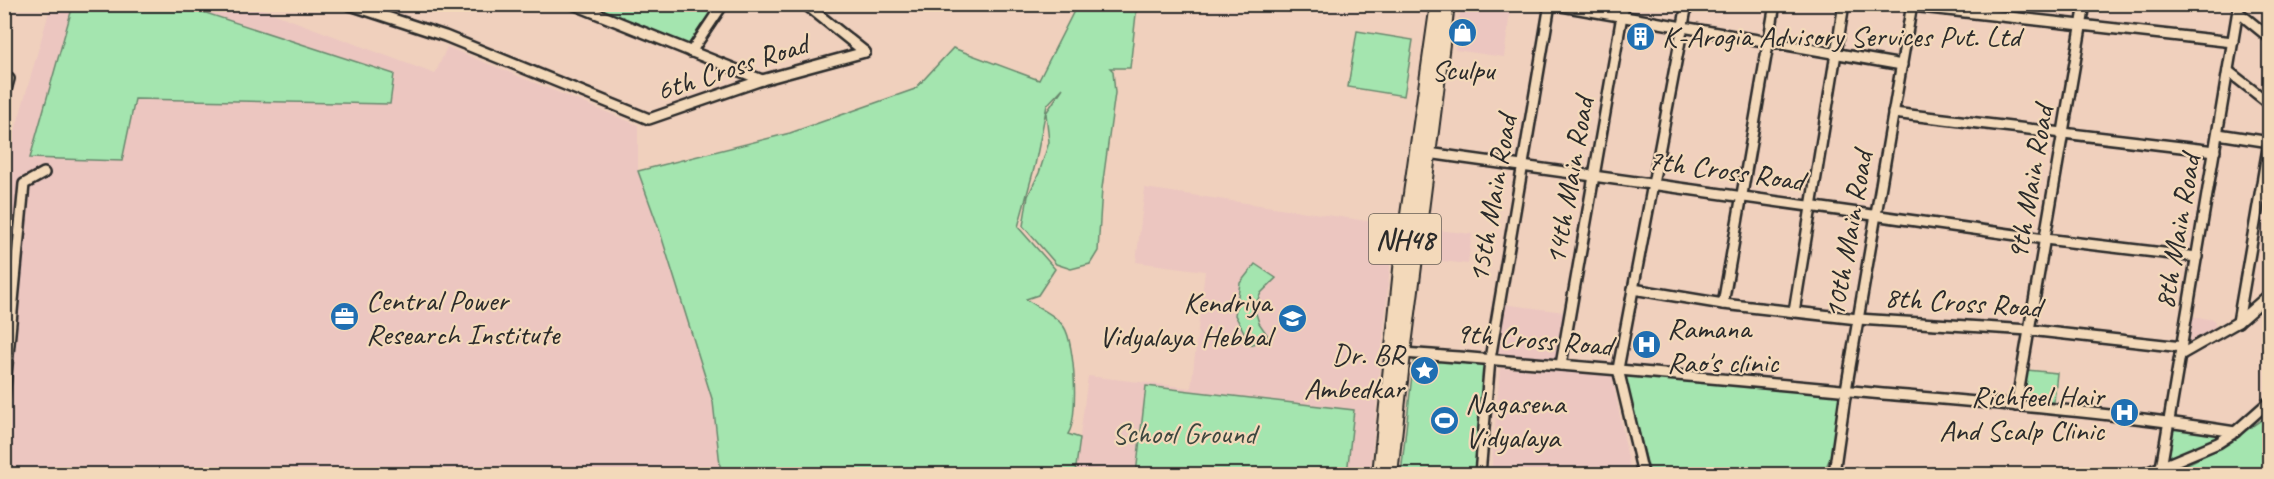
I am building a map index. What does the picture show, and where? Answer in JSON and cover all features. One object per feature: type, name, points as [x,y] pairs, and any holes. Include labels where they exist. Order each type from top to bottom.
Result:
[{"type":"highway","name":"NH48","points":[[1380,474],[1403,250],[1438,4]]},
{"type":"highway","name":"NH48","points":[[1390,474],[1402,352],[1448,4]]},
{"type":"street","name":"6th Cross Road","points":[[346,4],[446,36],[649,119],[762,80],[865,52],[805,4]]},
{"type":"street","points":[[573,4],[762,80]]},
{"type":"street","points":[[594,14],[600,4]]},
{"type":"street","points":[[691,52],[723,4]]},
{"type":"street","points":[[1550,4],[1902,65]]},
{"type":"street","name":"15th Main Road","points":[[1480,474],[1490,358],[1550,4]]},
{"type":"street","name":"14th Main Road","points":[[1561,365],[1624,4]]},
{"type":"street","points":[[1642,474],[1618,369],[1687,4]]},
{"type":"street","points":[[1724,304],[1775,4]]},
{"type":"street","points":[[1794,312],[1844,4]]},
{"type":"street","name":"9th Main Road","points":[[2016,406],[2085,4]]},
{"type":"street","points":[[1912,5],[2233,42]]},
{"type":"street","name":"10th Main Road","points":[[1832,474],[1912,5]]},
{"type":"street","points":[[2239,8],[2270,38]]},
{"type":"street","name":"8th Main Road","points":[[2161,468],[2239,8]]},
{"type":"street","points":[[2228,70],[2270,104]]},
{"type":"street","points":[[4,74],[9,79],[4,97]]},
{"type":"street","points":[[1893,113],[2215,151]]},
{"type":"street","points":[[2218,134],[2269,142],[2238,322]]},
{"type":"street","name":"7th Cross Road","points":[[1428,153],[2045,239],[2196,257]]},
{"type":"street","points":[[4,397],[24,184],[44,173]]},
{"type":"street","name":"8th Cross Road","points":[[1634,290],[1794,312],[1858,319],[2029,330],[2181,351]]},
{"type":"street","points":[[2181,351],[2238,322],[2270,294]]},
{"type":"street","name":"9th Cross Road","points":[[1402,352],[1618,369],[2016,406],[2169,422],[2235,432]]},
{"type":"street","points":[[2144,474],[2202,451],[2235,432],[2270,401]]},
{"type":"street","points":[[1832,474],[1865,474]]},
{"type":"shaded area","name":"Central Power Research Institute","points":[[51,5],[251,5],[435,74],[447,47],[638,125],[638,171],[660,232],[713,402],[721,474],[5,474],[4,170]]},
{"type":"shaded area","points":[[1461,5],[1511,5],[1504,57],[1455,50]]},
{"type":"shaded area","name":"Kendriya Vidyalaya Hebbal","points":[[1145,188],[1394,225],[1370,474],[1075,474],[1088,376],[1191,388],[1205,271],[1136,262]]},
{"type":"shaded area","points":[[1429,229],[1472,234],[1468,264],[1425,259]]},
{"type":"shaded area","name":"Nagasena Vidyalaya","points":[[1503,304],[1564,312],[1558,363],[1496,354]]},
{"type":"shaded area","points":[[2190,316],[2215,320],[2214,330],[2185,349]]},
{"type":"shaded area","points":[[1500,368],[1612,375],[1631,474],[1491,474]]},
{"type":"green space","points":[[73,5],[185,5],[394,74],[390,104],[135,99],[122,161],[30,158]]},
{"type":"green space","points":[[606,5],[716,5],[688,45],[603,11]]},
{"type":"green space","points":[[1077,5],[1137,5],[1130,68],[1110,68],[1113,71],[1115,93],[1102,188],[1098,251],[1090,264],[1071,269],[1056,264],[1023,226],[1028,196],[1039,173],[1049,142],[1046,113],[1063,88],[1047,105],[1035,165],[1018,227],[1055,269],[1038,295],[1026,299],[1056,319],[1064,327],[1068,336],[1073,364],[1074,413],[1068,434],[1080,438],[1075,474],[721,474],[713,402],[660,232],[638,171],[790,133],[915,89],[953,48],[1039,80]]},
{"type":"green space","points":[[1357,31],[1413,40],[1404,96],[1348,87]]},
{"type":"green space","points":[[1255,264],[1276,278],[1261,293],[1254,307],[1259,323],[1268,336],[1251,345],[1235,315],[1240,283]]},
{"type":"green space","name":"Nagasena Vidyalaya","points":[[1414,357],[1486,365],[1475,474],[1401,474]]},
{"type":"green space","points":[[2027,370],[2057,373],[2054,402],[2024,399]]},
{"type":"green space","points":[[1624,375],[1841,394],[1830,458],[1826,467],[1806,474],[1650,474]]},
{"type":"green space","name":"School Ground","points":[[1146,386],[1354,410],[1347,474],[1136,474]]},
{"type":"green space","points":[[2269,415],[2269,448],[2262,467],[2266,474],[2167,474],[2220,448]]},
{"type":"green space","points":[[2175,425],[2222,434],[2201,447],[2168,460]]},
{"type":"place","name":"Sculpu","points":[[1463,33]]},
{"type":"place","name":"K-Arogia Advisory Services Pvt. Ltd","points":[[1641,36]]},
{"type":"place","name":"Central Power Research Institute","points":[[345,317]]},
{"type":"place","name":"Kendriya Vidyalaya Hebbal","points":[[1292,319]]},
{"type":"place","name":"Ramana Rao's clinic","points":[[1646,345]]},
{"type":"place","name":"Dr. BR Ambedkar","points":[[1425,371]]},
{"type":"place","name":"Richfeel Hair And Scalp Clinic","points":[[2125,413]]},
{"type":"place","name":"Nagasena Vidyalaya","points":[[1444,420]]}]
